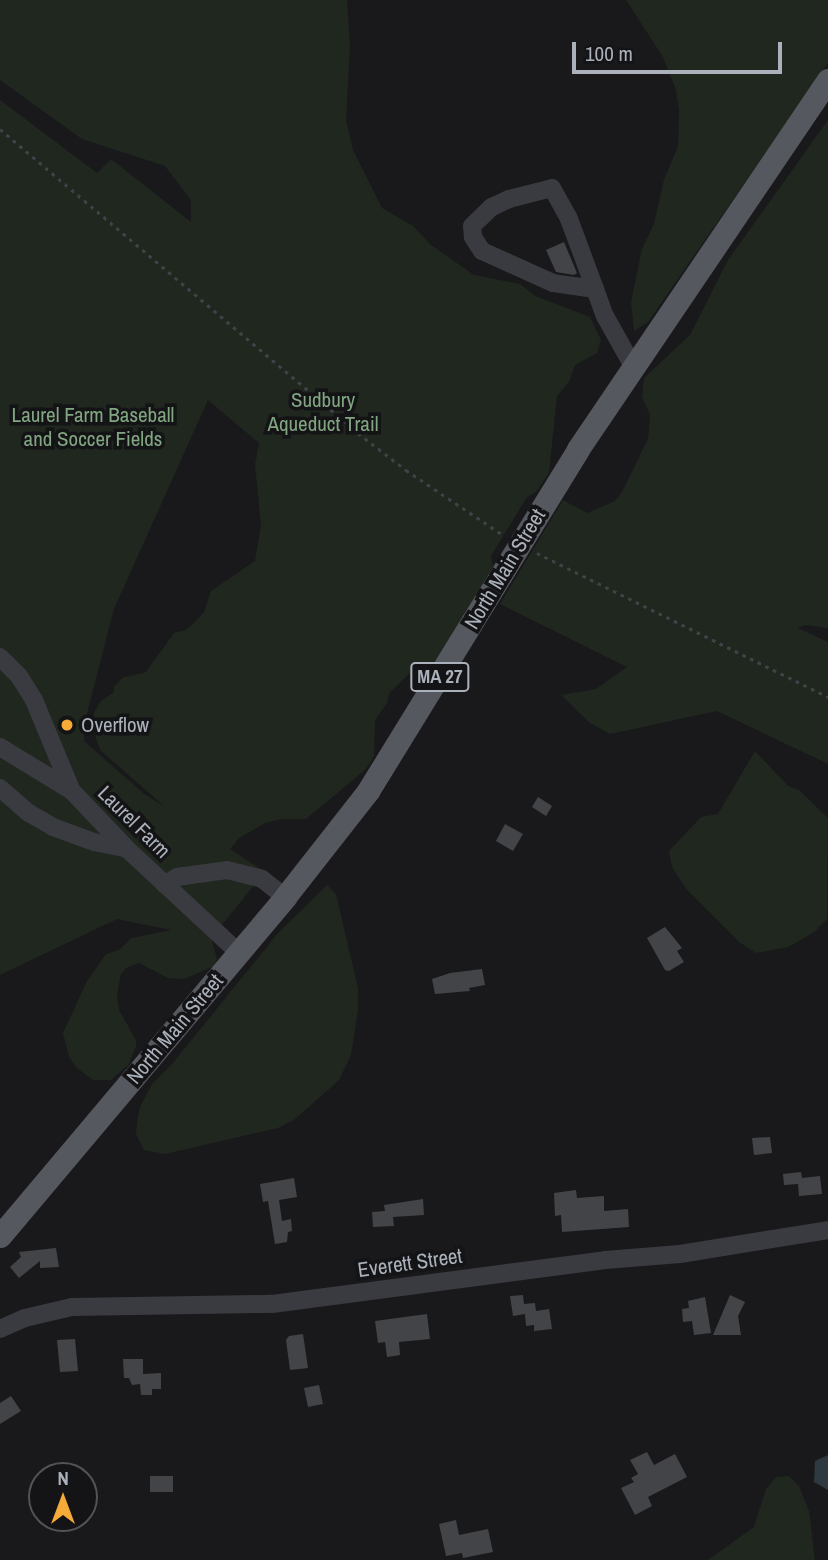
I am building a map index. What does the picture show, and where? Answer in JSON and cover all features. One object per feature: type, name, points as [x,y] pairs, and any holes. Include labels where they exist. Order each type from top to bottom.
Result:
[{"type":"main road","name":"North Main Street","points":[[0,1236],[285,897],[368,791],[633,366],[828,80]]},
{"type":"street","points":[[595,289],[553,283],[482,251],[473,237],[472,226],[492,207],[509,199],[552,188],[569,219],[595,289],[605,316],[633,366]]},
{"type":"street","name":"Laurel Farm","points":[[0,657],[19,676],[34,700],[72,791]]},
{"type":"street","name":"Laurel Farm","points":[[0,747],[72,791],[165,885],[238,952]]},
{"type":"street","points":[[0,788],[29,813],[53,827],[94,842],[127,848]]},
{"type":"street","name":"Laurel Farm","points":[[165,885],[189,874],[227,870],[261,879],[285,897]]},
{"type":"street","name":"Everett Street","points":[[0,1329],[24,1318],[72,1307],[240,1306],[291,1302],[605,1260],[680,1254],[828,1230]]},
{"type":"path","points":[[0,129],[358,433],[455,504],[520,544],[828,697]]},
{"type":"green space","points":[[0,0],[347,0],[350,45],[346,120],[353,150],[382,208],[413,226],[431,245],[474,275],[520,284],[535,296],[590,317],[601,340],[597,353],[575,365],[569,382],[557,396],[549,473],[536,492],[527,497],[491,556],[493,566],[436,663],[412,671],[390,692],[387,703],[375,720],[374,756],[366,769],[306,819],[282,819],[265,823],[239,838],[230,849],[265,872],[211,938],[217,959],[214,966],[184,979],[168,978],[139,963],[126,968],[121,974],[117,996],[119,1010],[136,1040],[136,1047],[128,1065],[111,1080],[93,1080],[77,1068],[69,1057],[63,1033],[87,981],[106,954],[119,950],[131,938],[171,930],[117,919],[0,975],[0,100],[97,173],[111,159],[191,222],[191,200],[165,166],[82,139],[0,80]],"holes":[[[208,400],[259,443],[255,465],[261,526],[255,561],[211,591],[204,612],[194,623],[186,630],[174,633],[146,672],[122,678],[114,687],[114,692],[100,702],[94,713],[93,730],[100,750],[165,807],[143,793],[84,741],[84,725],[114,609]]]},
{"type":"green space","points":[[626,0],[828,0],[828,63],[648,322],[634,331],[631,302],[642,249],[654,224],[664,180],[678,146],[679,111],[676,90],[663,57]]},
{"type":"green space","points":[[828,120],[828,628],[805,625],[798,628],[828,642],[828,764],[717,711],[610,734],[590,723],[561,695],[596,689],[627,667],[500,604],[563,500],[587,513],[615,501],[622,492],[648,439],[650,415],[642,397],[644,378],[690,335],[728,260]]},
{"type":"green space","points":[[755,751],[788,786],[799,790],[828,818],[827,919],[813,933],[788,947],[756,953],[739,942],[686,889],[672,867],[669,851],[701,817],[718,814]]},
{"type":"green space","points":[[327,885],[336,894],[358,988],[358,1010],[351,1055],[339,1080],[294,1120],[278,1128],[165,1154],[144,1150],[136,1134],[137,1122],[140,1107],[152,1084],[172,1064],[279,932]]},
{"type":"green space","points":[[789,1476],[799,1486],[809,1511],[815,1560],[708,1560],[754,1527],[766,1489],[776,1477]]},
{"type":"shaded area","points":[[828,1455],[828,1490],[814,1482],[815,1461]]},
{"type":"building","points":[[564,242],[577,273],[574,275],[556,272],[546,250]]},
{"type":"building","points":[[538,797],[552,806],[546,816],[532,807]]},
{"type":"building","points":[[505,824],[523,834],[513,851],[496,841]]},
{"type":"building","points":[[665,927],[682,948],[677,951],[684,962],[669,971],[665,970],[647,938]]},
{"type":"building","points":[[482,969],[485,985],[469,988],[470,991],[435,994],[432,979],[450,973]]},
{"type":"building","points":[[770,1137],[772,1153],[754,1155],[752,1138]]},
{"type":"building","points":[[801,1172],[802,1178],[820,1176],[822,1194],[799,1196],[798,1184],[784,1185],[783,1174]]},
{"type":"building","points":[[294,1178],[297,1197],[279,1200],[282,1221],[291,1219],[292,1231],[288,1232],[287,1242],[275,1244],[268,1201],[263,1202],[260,1184]]},
{"type":"building","points":[[576,1190],[577,1198],[604,1196],[604,1211],[628,1209],[629,1227],[562,1232],[561,1215],[555,1216],[554,1193]]},
{"type":"building","points":[[423,1199],[424,1215],[393,1217],[394,1226],[373,1227],[372,1212],[385,1211],[384,1205]]},
{"type":"building","points":[[56,1248],[59,1267],[40,1268],[40,1261],[19,1278],[10,1267],[21,1257],[19,1252]]},
{"type":"building","points":[[523,1295],[524,1304],[535,1303],[536,1311],[549,1309],[552,1329],[534,1331],[534,1325],[526,1326],[525,1314],[513,1316],[510,1296]]},
{"type":"building","points":[[730,1295],[745,1302],[738,1316],[741,1335],[713,1335]]},
{"type":"building","points":[[705,1297],[711,1333],[694,1335],[692,1321],[683,1322],[682,1309],[689,1308],[688,1301]]},
{"type":"building","points":[[427,1314],[430,1339],[399,1342],[400,1355],[387,1357],[385,1342],[378,1343],[375,1321]]},
{"type":"building","points":[[303,1334],[308,1368],[290,1370],[286,1340],[289,1336]]},
{"type":"building","points":[[75,1339],[78,1371],[60,1372],[57,1340]]},
{"type":"building","points":[[123,1359],[143,1359],[143,1374],[161,1373],[161,1389],[152,1389],[152,1395],[141,1395],[140,1384],[132,1385],[129,1378],[124,1378]]},
{"type":"building","points":[[319,1385],[323,1404],[308,1407],[304,1388]]},
{"type":"building","points":[[11,1396],[21,1411],[0,1424],[0,1403]]},
{"type":"building","points":[[647,1452],[654,1465],[675,1454],[687,1477],[648,1497],[652,1506],[635,1515],[621,1488],[634,1482],[631,1478],[638,1474],[630,1460]]},
{"type":"building","points":[[150,1476],[173,1476],[173,1492],[150,1492]]},
{"type":"building","points":[[456,1520],[459,1535],[488,1529],[493,1552],[463,1558],[462,1553],[446,1556],[439,1524]]},
{"type":"place","name":"Overflow","points":[[67,725]]},
{"type":"park label","name":"Sudbury Aqueduct Trail","points":[[323,412]]},
{"type":"park label","name":"Laurel Farm Baseball and Soccer Fields","points":[[93,427]]}]
